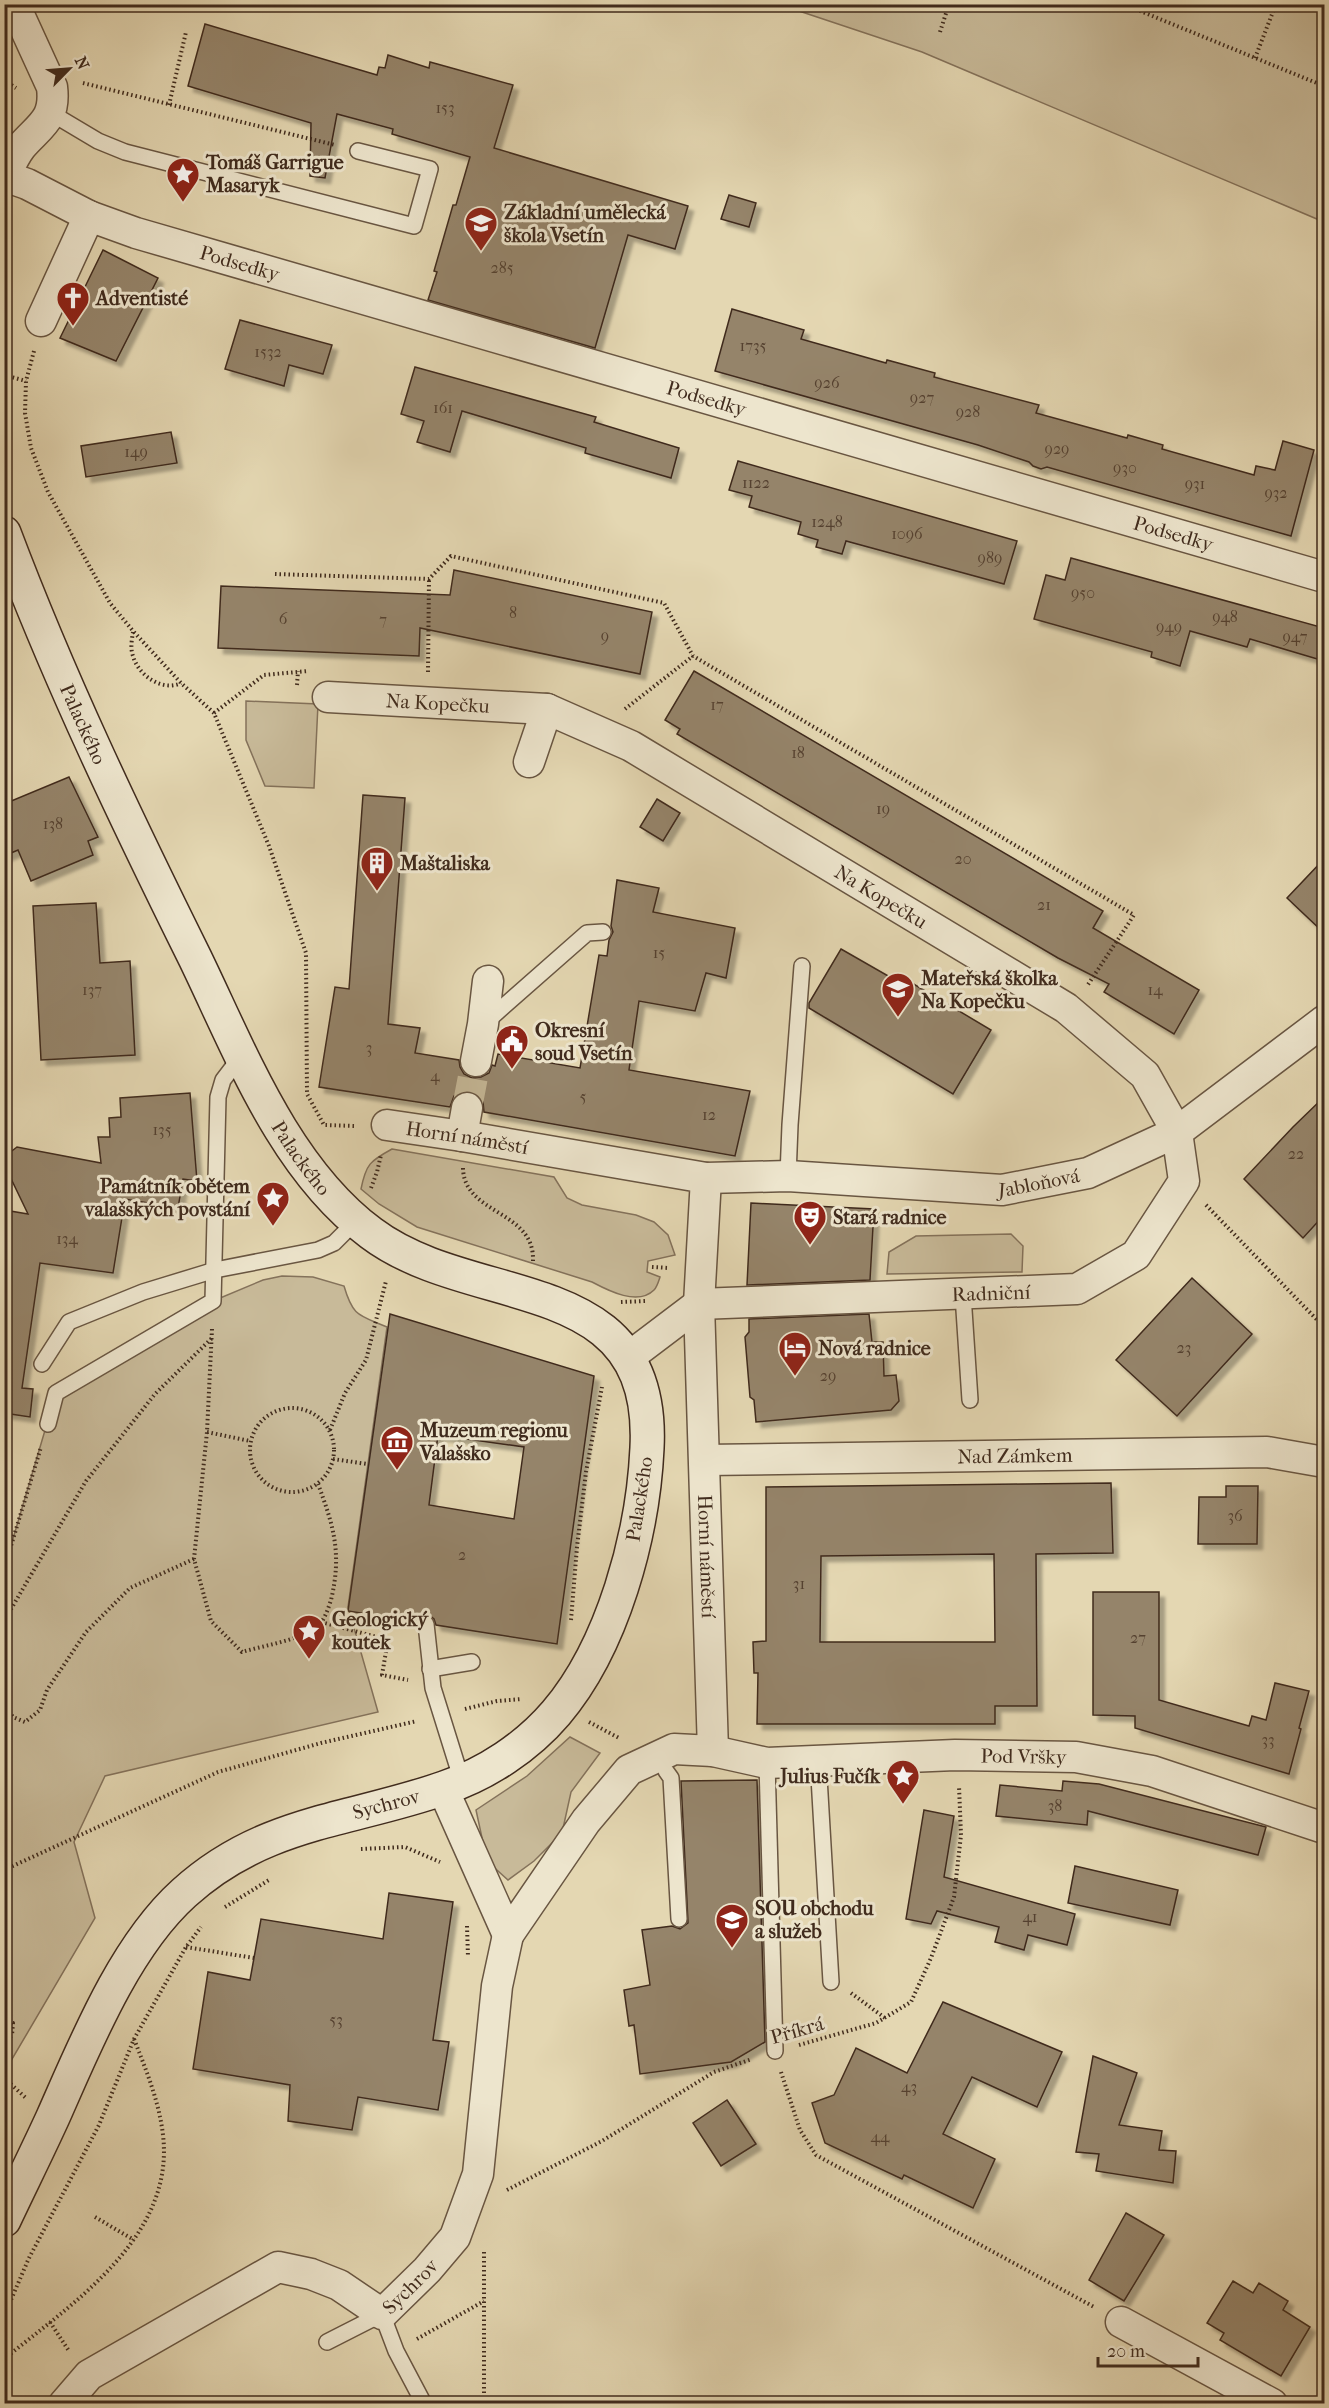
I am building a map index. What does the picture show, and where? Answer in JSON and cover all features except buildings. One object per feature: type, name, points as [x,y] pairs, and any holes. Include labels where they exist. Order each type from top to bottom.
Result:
[{"type":"street","points":[[5,176],[21,148],[45,123],[51,113],[54,100],[52,87],[14,4]]},
{"type":"street","name":"Podsedky","points":[[5,176],[27,184],[89,216],[147,236],[1324,577]]},
{"type":"street","points":[[41,321],[89,216]]},
{"type":"street","name":"Palackého","points":[[4,533],[74,704],[119,804],[242,1055],[299,1158],[321,1187],[375,1236],[410,1256],[571,1310],[599,1325],[617,1341],[629,1357],[644,1392],[648,1445],[645,1474],[638,1520],[622,1582],[598,1645]]},
{"type":"street","name":"Na Kopečku","points":[[328,697],[547,709],[631,746],[1066,1008],[1145,1075],[1177,1132]]},
{"type":"street","points":[[529,762],[547,709]]},
{"type":"street","points":[[476,1061],[488,981]]},
{"type":"street","name":"Jabloňová","points":[[706,1178],[788,1176],[1002,1190],[1088,1173],[1177,1132],[1324,1021]]},
{"type":"street","name":"Horní náměstí","points":[[387,1125],[464,1122],[706,1178],[699,1304],[713,1751]]},
{"type":"street","name":"Radniční","points":[[699,1304],[1077,1289],[1136,1256],[1184,1181],[1177,1132]]},
{"type":"street","points":[[629,1357],[699,1304]]},
{"type":"street","name":"Nad Zámkem","points":[[705,1460],[1267,1452],[1324,1462]]},
{"type":"street","name":"Sychrov","points":[[4,2220],[70,2078],[128,1966],[156,1923],[184,1893],[222,1864],[278,1835],[453,1785],[504,1758],[544,1726],[572,1692],[598,1645]]},
{"type":"street","points":[[661,1764],[674,1749],[713,1751]]},
{"type":"street","name":"Pod Vršky","points":[[713,1751],[767,1763],[955,1755],[1076,1757],[1152,1772],[1324,1828]]},
{"type":"street","name":"Sychrov","points":[[64,2403],[89,2375],[278,2267],[311,2274],[339,2285],[382,2314],[427,2270],[455,2237],[478,2174],[497,1986],[508,1935],[586,1821],[629,1770],[661,1764]]},
{"type":"street","name":"Sychrov","points":[[453,1785],[508,1935]]},
{"type":"street","points":[[1121,2322],[1272,2403]]},
{"type":"lane","points":[[51,113],[98,141],[125,152],[414,226],[430,169],[358,151]]},
{"type":"lane","points":[[483,1024],[586,933],[603,932]]},
{"type":"lane","points":[[788,1176],[802,966]]},
{"type":"lane","points":[[48,1424],[56,1393],[213,1301],[218,1097],[223,1080],[242,1055]]},
{"type":"lane","points":[[42,1364],[69,1322],[143,1292],[215,1270],[318,1250],[334,1243],[356,1221]]},
{"type":"lane","points":[[963,1295],[970,1400]]},
{"type":"lane","points":[[426,1624],[430,1670],[453,1785]]},
{"type":"lane","points":[[430,1670],[472,1662]]},
{"type":"lane","points":[[818,1760],[831,1982]]},
{"type":"lane","points":[[767,1763],[775,2051]]},
{"type":"lane","points":[[661,1764],[671,1778],[679,1919]]},
{"type":"lane","points":[[327,2342],[382,2314],[396,2351],[424,2403]]},
{"type":"path","points":[[940,32],[949,4]]},
{"type":"path","points":[[1123,4],[1324,86]]},
{"type":"path","points":[[1255,58],[1276,4]]},
{"type":"path","points":[[169,105],[186,32]]},
{"type":"path","points":[[77,81],[358,151]]},
{"type":"path","points":[[41,321],[26,381],[25,413],[31,448],[48,492],[110,603],[181,683],[214,713],[269,846],[306,953],[307,1094],[324,1125],[387,1125],[377,1172],[370,1190]]},
{"type":"path","points":[[4,375],[26,381]]},
{"type":"path","points":[[428,677],[429,579],[451,556],[664,603],[693,656],[1134,915],[1085,989]]},
{"type":"path","points":[[275,574],[429,579]]},
{"type":"path","points":[[133,631],[132,653],[143,671],[159,684],[167,686],[181,683]]},
{"type":"path","points":[[597,730],[693,656]]},
{"type":"path","points":[[464,1122],[463,1173],[466,1185],[473,1196],[519,1225],[528,1239],[533,1263]]},
{"type":"path","points":[[1203,1201],[1324,1327]]},
{"type":"path","points":[[670,1268],[670,1275]]},
{"type":"path","points":[[330,1430],[345,1393],[366,1360],[386,1278],[395,1282]]},
{"type":"path","points":[[619,1302],[643,1303],[652,1298]]},
{"type":"path","points":[[213,1301],[207,1432],[194,1559],[211,1621],[242,1652],[294,1637],[318,1627],[328,1609],[336,1580],[337,1552],[332,1521],[318,1484]]},
{"type":"path","points":[[4,1621],[86,1481],[155,1394],[212,1338]]},
{"type":"path","points":[[570,1629],[586,1472],[603,1379]]},
{"type":"path","points":[[294,1408],[308,1411],[321,1419],[330,1430],[334,1445],[333,1460],[327,1473],[318,1484],[305,1491],[290,1493],[276,1490],[263,1481],[254,1470],[249,1456],[250,1441],[256,1427],[266,1416],[279,1409],[294,1408]]},
{"type":"path","points":[[207,1432],[250,1441]]},
{"type":"path","points":[[4,1601],[6,1560],[43,1441]]},
{"type":"path","points":[[333,1460],[368,1464]]},
{"type":"path","points":[[4,1704],[13,1717],[25,1722],[40,1710],[47,1690],[86,1632],[130,1588],[194,1559]]},
{"type":"path","points":[[321,1622],[388,1640],[382,1675],[410,1680],[430,1670]]},
{"type":"path","points":[[4,1870],[218,1772],[321,1743],[497,1701],[523,1699],[530,1691]]},
{"type":"path","points":[[583,1719],[629,1743]]},
{"type":"path","name":"Příkrá","points":[[466,2208],[484,2202],[602,2141],[714,2072],[775,2051],[876,2023],[911,2002],[931,1958],[954,1897],[961,1835],[960,1788],[955,1755]]},
{"type":"path","points":[[354,1849],[405,1847],[444,1863]]},
{"type":"path","points":[[216,1913],[272,1878]]},
{"type":"path","points":[[4,2316],[29,2258],[99,2125],[134,2038],[186,1947],[207,1919]]},
{"type":"path","points":[[466,1921],[469,1966]]},
{"type":"path","points":[[186,1947],[254,1958]]},
{"type":"path","points":[[848,1991],[885,2018]]},
{"type":"path","points":[[4,2020],[13,2023],[12,2035],[4,2042]]},
{"type":"path","points":[[4,2359],[110,2269],[134,2240],[147,2217],[162,2178],[163,2136],[156,2098],[134,2038]]},
{"type":"path","points":[[780,2069],[800,2130],[816,2155],[1121,2322]]},
{"type":"path","points":[[94,2217],[134,2240]]},
{"type":"path","points":[[484,2246],[484,2403]]},
{"type":"path","points":[[396,2351],[484,2301]]},
{"type":"path","points":[[50,2322],[73,2357]]},
{"type":"shaded area","points":[[781,5],[1324,5],[1324,222],[922,52]]},
{"type":"shaded area","points":[[246,701],[318,704],[314,788],[265,786],[246,740]]},
{"type":"shaded area","points":[[392,1149],[554,1177],[567,1198],[582,1205],[636,1215],[654,1222],[668,1235],[675,1255],[648,1261],[647,1272],[660,1277],[657,1285],[647,1295],[632,1297],[615,1293],[592,1282],[417,1227],[379,1204],[361,1189],[370,1164]]},
{"type":"shaded area","points":[[1011,1234],[1023,1246],[1022,1272],[887,1274],[889,1252],[916,1236]]},
{"type":"shaded area","points":[[282,1276],[313,1277],[344,1286],[358,1314],[387,1327],[348,1607],[378,1712],[105,1776],[74,1842],[95,1918],[5,2071],[5,1561],[56,1393],[213,1301],[263,1280]]},
{"type":"shaded area","points":[[570,1737],[600,1753],[571,1792],[562,1833],[534,1861],[508,1880],[487,1861],[476,1810],[527,1776]]},
{"type":"tunnel","points":[[467,1108],[476,1061]]},
{"type":"place","name":"Tomáš Garrigue Masaryk","points":[[183,203]]},
{"type":"place","name":"Základní umělecká škola Vsetín","points":[[481,252]]},
{"type":"place","name":"Adventisté","points":[[73,327]]},
{"type":"place","name":"Maštaliska","points":[[377,892]]},
{"type":"place","name":"Mateřská školka Na Kopečku","points":[[898,1018]]},
{"type":"place","name":"Okresní soud Vsetín","points":[[512,1070]]},
{"type":"place","name":"Památník obětem valašských povstání","points":[[273,1227]]},
{"type":"place","name":"Stará radnice","points":[[810,1246]]},
{"type":"place","name":"Nová radnice","points":[[795,1377]]},
{"type":"place","name":"Muzeum regionu Valašsko","points":[[397,1471]]},
{"type":"place","name":"Geologický koutek","points":[[309,1660]]},
{"type":"place","name":"Julius Fučík","points":[[903,1805]]},
{"type":"place","name":"SOU obchodu a služeb","points":[[732,1949]]}]
